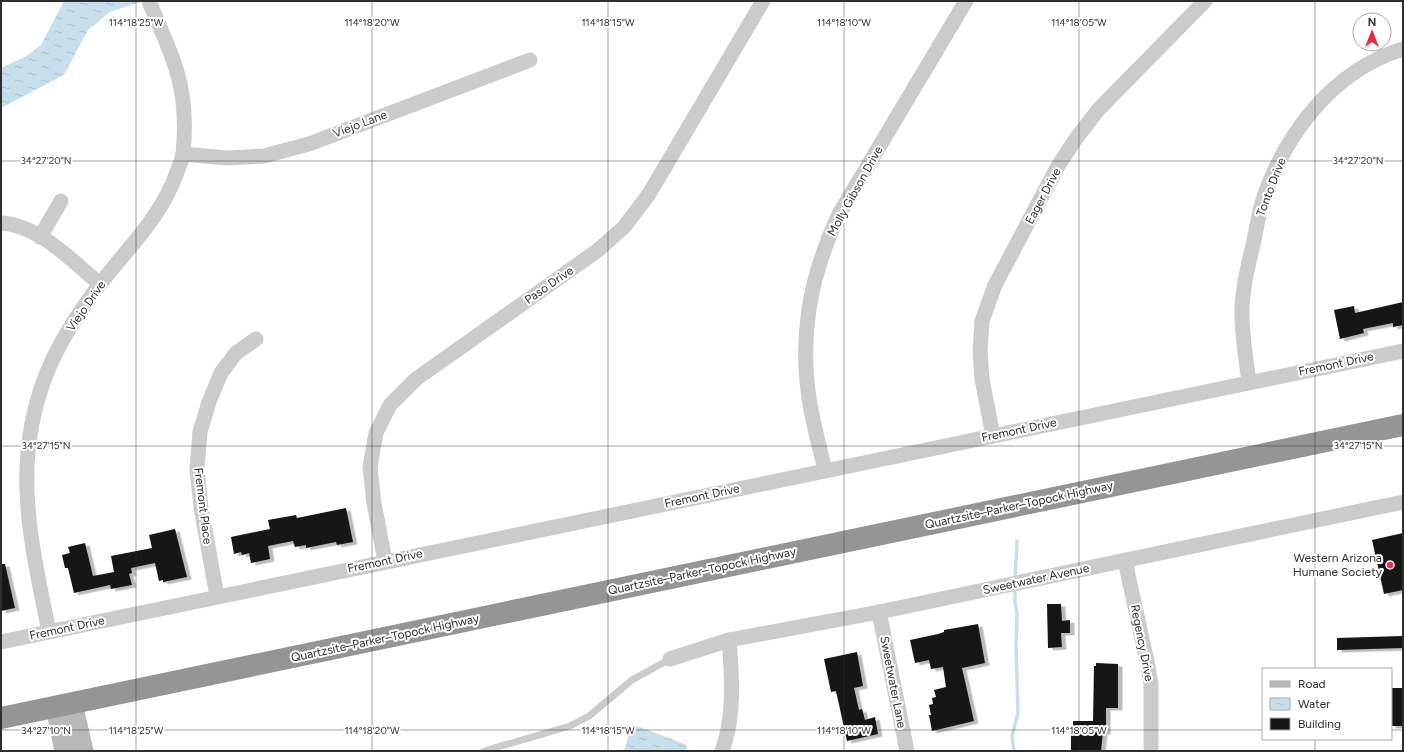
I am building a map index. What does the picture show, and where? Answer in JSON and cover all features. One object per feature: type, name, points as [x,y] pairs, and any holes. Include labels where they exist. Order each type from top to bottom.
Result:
[{"type":"highway","name":"Quartzsite–Parker–Topock Highway","points":[[1,718],[1403,425]]},
{"type":"street","name":"Viejo Drive","points":[[49,632],[31,540],[26,499],[26,460],[32,418],[46,375],[62,342],[78,315],[100,284],[149,225],[171,190],[183,154],[182,94],[175,64],[149,1]]},
{"type":"street","name":"Paso Drive","points":[[385,561],[374,503],[370,467],[376,433],[390,405],[416,379],[597,251],[624,227],[649,194],[763,1]]},
{"type":"street","name":"Molly Gibson Drive","points":[[825,470],[811,409],[806,367],[806,328],[810,294],[817,267],[839,214],[966,1]]},
{"type":"street","name":"Eager Drive","points":[[994,436],[982,379],[980,351],[982,321],[995,285],[1058,166],[1075,140],[1098,110],[1205,1]]},
{"type":"street","name":"Tonto Drive","points":[[1249,382],[1242,307],[1246,275],[1262,204],[1277,165],[1294,133],[1322,99],[1355,71],[1388,54],[1403,49]]},
{"type":"street","name":"Viejo Lane","points":[[183,154],[227,158],[264,156],[309,144],[530,60]]},
{"type":"street","points":[[40,237],[61,201]]},
{"type":"street","points":[[1,223],[28,230],[40,237],[100,284]]},
{"type":"street","name":"Fremont Place","points":[[217,596],[201,508],[197,469],[200,432],[209,402],[221,373],[236,353],[256,338]]},
{"type":"street","name":"Fremont Drive","points":[[1,642],[385,561],[1403,351]]},
{"type":"street","name":"Sweetwater Avenue","points":[[670,659],[729,640],[879,612],[1403,502]]},
{"type":"street","name":"Regency Drive","points":[[1125,561],[1148,666],[1150,684],[1151,751]]},
{"type":"street","name":"Sweetwater Lane","points":[[879,612],[907,751]]},
{"type":"street","points":[[722,751],[729,722],[731,692],[729,640]]},
{"type":"street","points":[[64,705],[65,751]]},
{"type":"street","points":[[64,705],[83,751]]},
{"type":"lane","points":[[484,751],[570,726],[589,716],[632,680],[670,659]]},
{"type":"water","points":[[64,1],[143,1],[110,12],[88,30],[64,75],[1,108],[1,68],[25,57],[41,45]]},
{"type":"water","points":[[632,724],[687,745],[686,751],[624,751]]},
{"type":"building","points":[[1403,302],[1403,325],[1393,327],[1393,323],[1363,329],[1364,333],[1340,339],[1334,310],[1354,306],[1355,313]]},
{"type":"building","points":[[346,508],[353,542],[337,545],[336,542],[306,548],[306,545],[295,547],[293,541],[268,546],[270,559],[251,563],[249,553],[242,555],[241,552],[234,554],[231,537],[270,529],[268,520],[296,515],[297,518]]},
{"type":"building","points":[[175,529],[187,577],[163,582],[163,580],[159,581],[155,563],[131,568],[132,573],[129,574],[132,585],[111,589],[110,585],[74,593],[68,568],[65,568],[62,555],[70,553],[68,547],[85,543],[93,576],[114,572],[111,556],[152,548],[149,535]]},
{"type":"building","name":"Western Arizona Humane Society","points":[[1403,533],[1403,590],[1384,594],[1372,540]]},
{"type":"building","points":[[1,564],[5,564],[15,608],[1,611]]},
{"type":"building","points":[[1047,604],[1061,604],[1062,621],[1070,620],[1070,633],[1061,633],[1062,647],[1048,648]]},
{"type":"building","points":[[978,624],[985,663],[962,668],[974,721],[932,731],[929,705],[933,704],[932,698],[936,697],[934,690],[946,687],[943,667],[931,669],[929,660],[915,663],[910,640],[938,634],[944,632],[944,630]]},
{"type":"building","points":[[1403,636],[1403,648],[1337,650],[1337,638]]},
{"type":"building","points":[[857,652],[863,686],[854,688],[859,710],[862,709],[865,720],[875,717],[878,734],[847,741],[836,691],[831,692],[824,659]]},
{"type":"building","points":[[1096,663],[1118,664],[1118,708],[1106,708],[1106,732],[1103,732],[1101,751],[1071,751],[1071,732],[1073,732],[1073,721],[1093,721],[1094,666],[1096,666]]},
{"type":"building","points":[[1392,688],[1402,688],[1402,726],[1392,726]]},
{"type":"waterway","points":[[1015,580],[1017,541]]},
{"type":"waterway","points":[[1014,751],[1012,736],[1018,713],[1016,645],[1017,614],[1015,603],[1015,586]]},
{"type":"place","name":"Western Arizona Humane Society","points":[[1390,565]]}]
